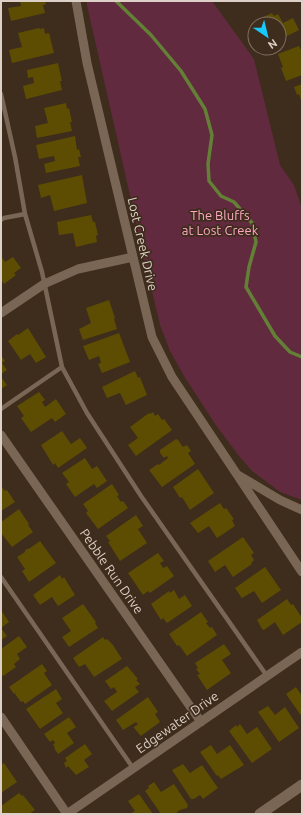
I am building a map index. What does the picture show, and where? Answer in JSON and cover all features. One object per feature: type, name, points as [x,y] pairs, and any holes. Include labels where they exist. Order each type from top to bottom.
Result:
[{"type":"main road","points":[[260,814],[302,785]]},
{"type":"street","name":"Lost Creek Drive","points":[[76,1],[87,63],[152,337],[172,377],[302,572]]},
{"type":"street","points":[[1,313],[44,284],[78,269],[133,257]]},
{"type":"street","name":"Pebble Run Drive","points":[[1,434],[201,722]]},
{"type":"street","name":"Lost Creek Drive","points":[[235,473],[280,500],[302,510]]},
{"type":"street","name":"Edgewater Drive","points":[[67,814],[302,652]]},
{"type":"street","points":[[1,717],[67,814]]},
{"type":"lane","points":[[1,94],[15,157],[25,214],[34,241],[62,367],[86,414],[141,496],[267,676]]},
{"type":"lane","points":[[1,220],[4,218],[25,214]]},
{"type":"lane","points":[[1,409],[62,367]]},
{"type":"lane","points":[[1,577],[134,768]]},
{"type":"green space","name":"The Bluffs at Lost Creek","points":[[86,1],[212,1],[247,49],[247,56],[252,56],[254,59],[280,165],[294,185],[302,208],[302,500],[280,492],[252,471],[215,424],[184,376],[170,351],[160,325]]},
{"type":"building","points":[[20,1],[45,1],[46,4],[43,5],[45,13],[11,21],[8,8],[21,6]]},
{"type":"building","points":[[272,13],[274,16],[266,16]]},
{"type":"building","points":[[293,18],[299,30],[287,36],[287,21]]},
{"type":"building","points":[[44,28],[45,34],[49,33],[54,53],[12,63],[9,50],[22,47],[18,33]]},
{"type":"building","points":[[299,46],[302,52],[302,75],[286,81],[279,56],[287,56],[287,51]]},
{"type":"building","points":[[58,63],[62,81],[60,81],[62,90],[26,99],[23,86],[34,83],[33,77],[28,78],[27,70]]},
{"type":"building","points":[[302,84],[302,103],[299,94],[297,95],[294,87]]},
{"type":"building","points":[[66,103],[67,109],[69,108],[72,122],[70,122],[72,131],[37,138],[35,126],[48,123],[44,108]]},
{"type":"building","points":[[75,136],[77,150],[79,149],[81,157],[78,157],[80,166],[46,173],[44,164],[55,161],[54,156],[39,159],[36,145]]},
{"type":"building","points":[[82,175],[87,203],[54,211],[50,195],[41,198],[38,185]]},
{"type":"building","points":[[91,215],[93,222],[95,222],[98,235],[96,236],[97,242],[76,247],[73,233],[59,235],[57,222]]},
{"type":"building","points":[[1,256],[5,262],[13,257],[21,268],[14,273],[16,275],[4,284],[1,279]]},
{"type":"building","points":[[109,300],[117,329],[83,340],[79,329],[91,323],[86,308]]},
{"type":"building","points":[[28,328],[46,357],[36,363],[30,354],[21,360],[8,341]]},
{"type":"building","points":[[119,333],[130,362],[102,373],[98,364],[101,363],[99,356],[89,360],[83,346]]},
{"type":"building","points":[[1,355],[5,361],[2,363],[7,370],[1,374]]},
{"type":"building","points":[[135,371],[138,378],[140,377],[147,395],[126,405],[120,393],[107,398],[102,387]]},
{"type":"building","points":[[1,377],[7,385],[1,389]]},
{"type":"building","points":[[39,392],[45,400],[42,402],[45,407],[56,399],[66,414],[55,422],[52,418],[31,432],[21,418],[24,416],[17,406]]},
{"type":"building","points":[[153,412],[155,416],[158,414],[162,420],[164,419],[172,430],[136,456],[128,445],[138,438],[130,427],[149,413],[150,414]]},
{"type":"building","points":[[62,431],[71,444],[80,438],[87,448],[58,468],[55,463],[53,465],[41,445]]},
{"type":"building","points":[[176,439],[183,447],[187,445],[191,451],[188,453],[195,464],[162,487],[149,470],[168,458],[167,456],[164,458],[160,453],[160,450]]},
{"type":"building","points":[[85,458],[92,469],[97,466],[107,481],[97,488],[94,484],[75,497],[66,484],[69,482],[62,473]]},
{"type":"building","points":[[198,469],[214,493],[190,510],[182,497],[180,498],[173,487]]},
{"type":"building","points":[[112,484],[119,495],[117,496],[121,502],[123,501],[128,508],[98,529],[86,513],[88,511],[83,504]]},
{"type":"building","points":[[1,486],[5,491],[7,490],[15,502],[1,511]]},
{"type":"building","points":[[220,503],[224,509],[226,508],[234,519],[232,520],[235,526],[217,538],[209,526],[198,533],[190,523]]},
{"type":"building","points":[[19,509],[33,532],[12,547],[1,533],[1,522]]},
{"type":"building","points":[[136,515],[143,526],[138,529],[147,543],[120,561],[106,536]]},
{"type":"building","points":[[243,537],[254,553],[251,555],[254,560],[251,563],[252,564],[233,577],[225,565],[215,572],[208,561]]},
{"type":"building","points":[[40,541],[56,563],[29,582],[22,571],[25,569],[17,557]]},
{"type":"building","points":[[158,553],[164,561],[160,563],[163,568],[167,566],[174,576],[150,593],[148,591],[143,595],[128,573]]},
{"type":"building","points":[[265,567],[281,590],[262,603],[254,591],[242,598],[235,588]]},
{"type":"building","points":[[60,575],[62,579],[64,577],[75,595],[58,606],[52,597],[40,605],[33,595]]},
{"type":"building","points":[[174,590],[179,599],[185,595],[192,606],[167,623],[163,618],[161,620],[151,604],[169,591],[170,593]]},
{"type":"building","points":[[287,599],[291,605],[293,604],[302,618],[302,622],[283,635],[275,622],[264,630],[262,629],[257,620]]},
{"type":"building","points":[[83,604],[96,622],[95,623],[98,628],[69,647],[62,637],[71,631],[62,618]]},
{"type":"building","points":[[1,610],[9,622],[1,628]]},
{"type":"building","points":[[201,612],[208,622],[206,623],[210,628],[212,627],[217,635],[187,656],[179,645],[177,646],[169,634]]},
{"type":"building","points":[[1,628],[7,636],[1,640]]},
{"type":"building","points":[[19,636],[27,647],[17,654],[20,659],[14,664],[16,667],[3,676],[1,673],[1,649]]},
{"type":"building","points":[[103,637],[113,645],[122,659],[94,677],[85,664],[79,667],[73,658]]},
{"type":"building","points":[[224,644],[231,654],[222,660],[231,673],[207,690],[197,675],[200,674],[196,669],[198,668],[195,663]]},
{"type":"building","points":[[42,664],[47,671],[44,673],[52,685],[25,704],[23,701],[21,702],[15,694],[17,692],[14,694],[9,687]]},
{"type":"building","points":[[127,666],[138,679],[136,680],[140,684],[135,687],[139,692],[112,711],[104,701],[117,692],[114,687],[111,689],[105,681]]},
{"type":"building","points":[[296,687],[302,696],[302,717],[286,694]]},
{"type":"building","points":[[56,689],[62,699],[56,703],[63,713],[40,729],[26,709]]},
{"type":"building","points":[[148,697],[158,712],[155,714],[160,722],[141,736],[134,728],[138,724],[136,722],[123,730],[116,720]]},
{"type":"building","points":[[268,706],[275,715],[285,707],[299,728],[279,742],[258,712]]},
{"type":"building","points":[[69,717],[76,727],[67,733],[74,743],[58,754],[54,748],[55,747],[53,745],[55,743],[53,740],[50,742],[44,734]]},
{"type":"building","points":[[240,724],[247,734],[257,727],[272,749],[252,763],[229,731],[236,725],[237,727]]},
{"type":"building","points":[[85,744],[92,754],[84,760],[89,767],[76,775],[68,766],[66,768],[64,763],[67,761],[65,758]]},
{"type":"building","points":[[211,745],[217,754],[230,745],[244,765],[221,779],[218,775],[217,776],[200,752]]},
{"type":"building","points":[[4,763],[17,782],[1,793],[1,765]]},
{"type":"building","points":[[183,764],[190,773],[202,765],[218,788],[203,799],[200,795],[194,799],[191,799],[172,770]]},
{"type":"building","points":[[154,782],[161,792],[174,784],[188,805],[187,808],[180,810],[175,814],[161,814],[145,791],[149,788],[148,786]]},
{"type":"building","points":[[19,793],[22,796],[23,795],[35,810],[29,814],[1,814],[1,806]]},
{"type":"building","points":[[139,794],[153,814],[134,814],[132,812],[135,811],[128,801]]},
{"type":"waterway","points":[[116,1],[151,35],[181,71],[205,109],[212,135],[208,164],[209,181],[221,196],[234,202],[252,223],[256,242],[249,267],[246,287],[275,336],[290,352],[302,357]]}]
